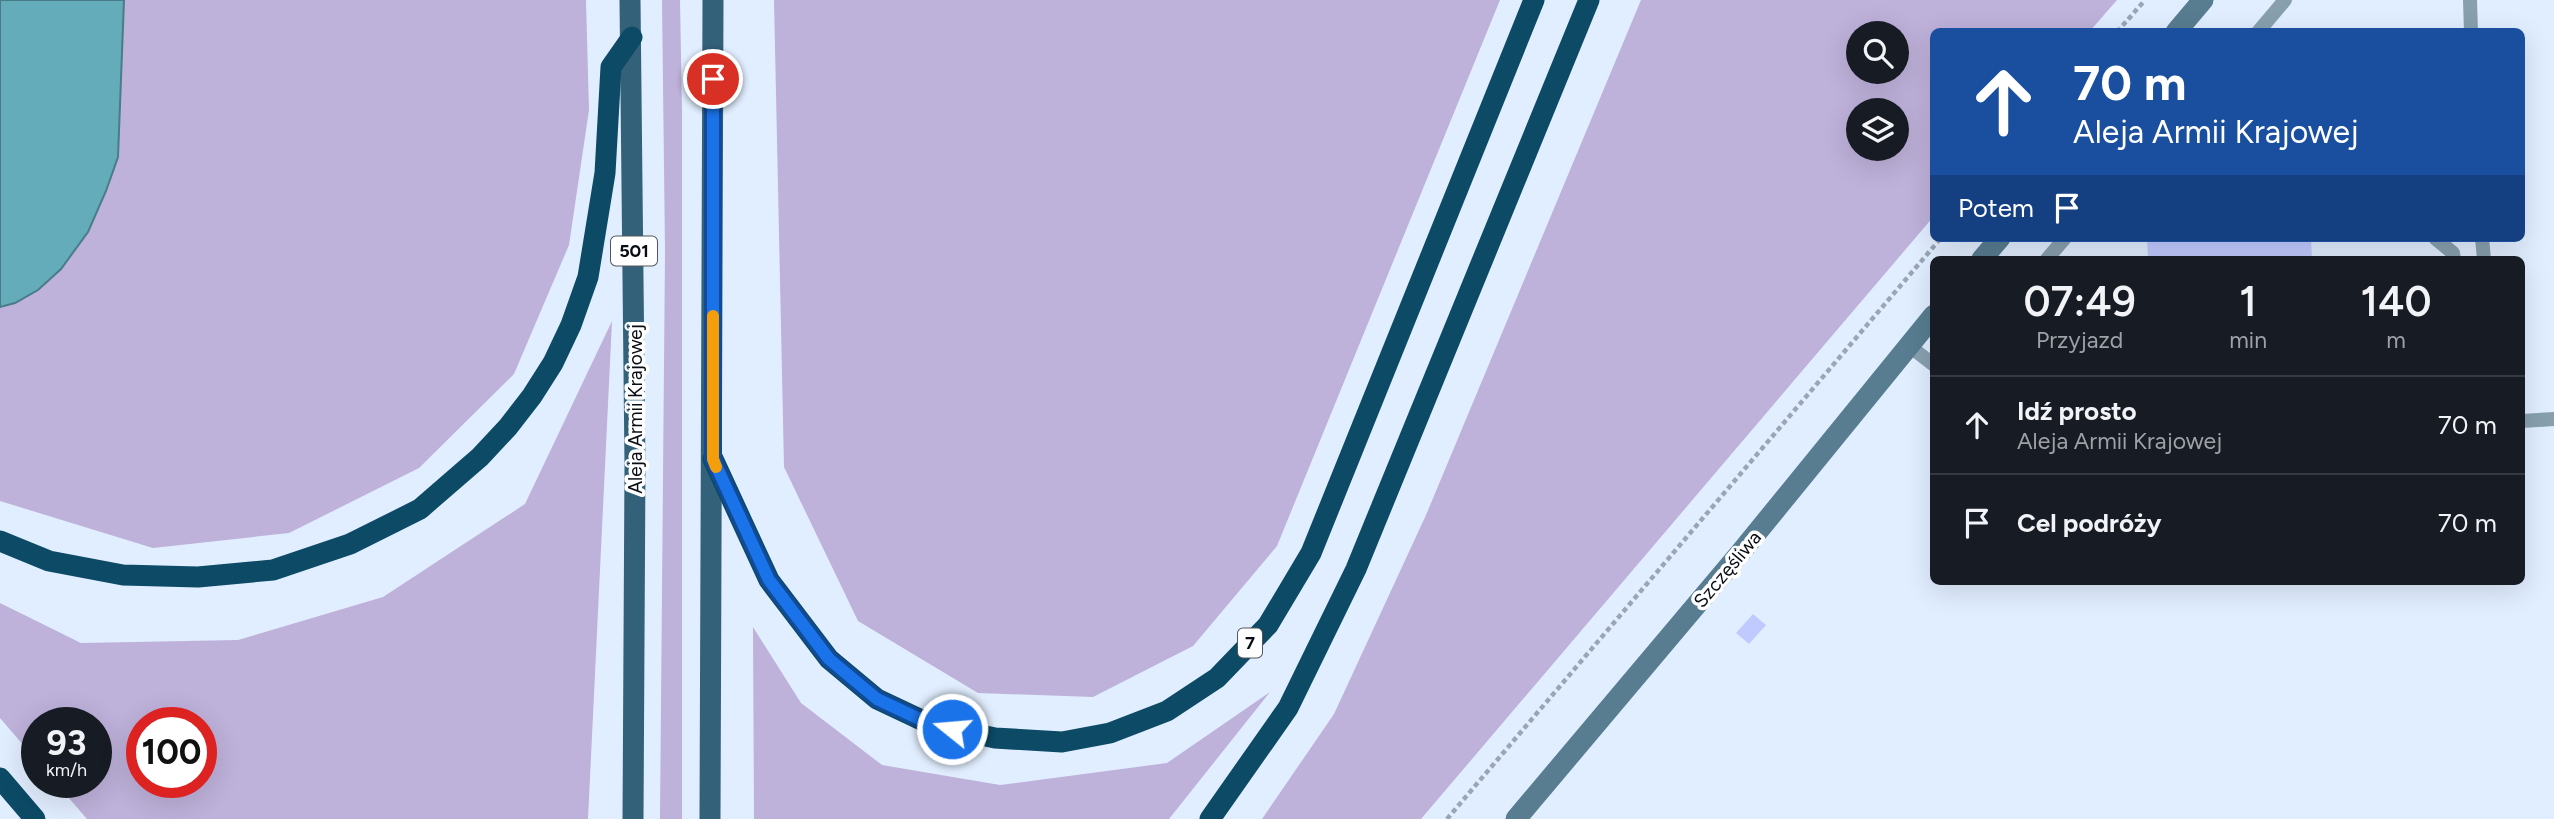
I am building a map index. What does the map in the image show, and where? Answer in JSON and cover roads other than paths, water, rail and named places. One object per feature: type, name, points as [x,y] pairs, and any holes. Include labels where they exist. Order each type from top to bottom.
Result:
[{"type":"highway","name":"7","points":[[713,459],[769,580],[829,659],[877,699],[930,724],[995,738],[1062,742],[1110,733],[1167,711],[1217,678],[1268,625],[1311,554],[1534,0]]},
{"type":"highway","points":[[1210,819],[1287,708],[1356,569],[1589,0]]},
{"type":"highway","points":[[0,541],[49,561],[123,575],[198,577],[273,570],[350,544],[420,509],[480,457],[508,427],[553,363],[571,325],[588,277],[605,173],[611,67],[632,37]]},
{"type":"highway","points":[[0,778],[35,819]]},
{"type":"main road","name":"Aleja Armii Krajowej","points":[[630,0],[635,451],[633,819]]},
{"type":"main road","points":[[710,819],[713,0]]},
{"type":"street","points":[[2179,28],[2203,0]]},
{"type":"street","points":[[1985,256],[1997,242]]},
{"type":"street","name":"Szczęśliwa","points":[[1516,819],[1741,552],[1930,320]]},
{"type":"lane","points":[[2261,28],[2285,0]]},
{"type":"lane","points":[[2470,0],[2471,28]]},
{"type":"lane","points":[[2050,256],[2062,242]]},
{"type":"lane","points":[[1908,345],[1930,362]]},
{"type":"lane","points":[[2525,421],[2554,419]]},
{"type":"water","points":[[0,0],[124,0],[118,157],[106,191],[88,232],[61,269],[38,290],[15,303],[0,307]]}]
